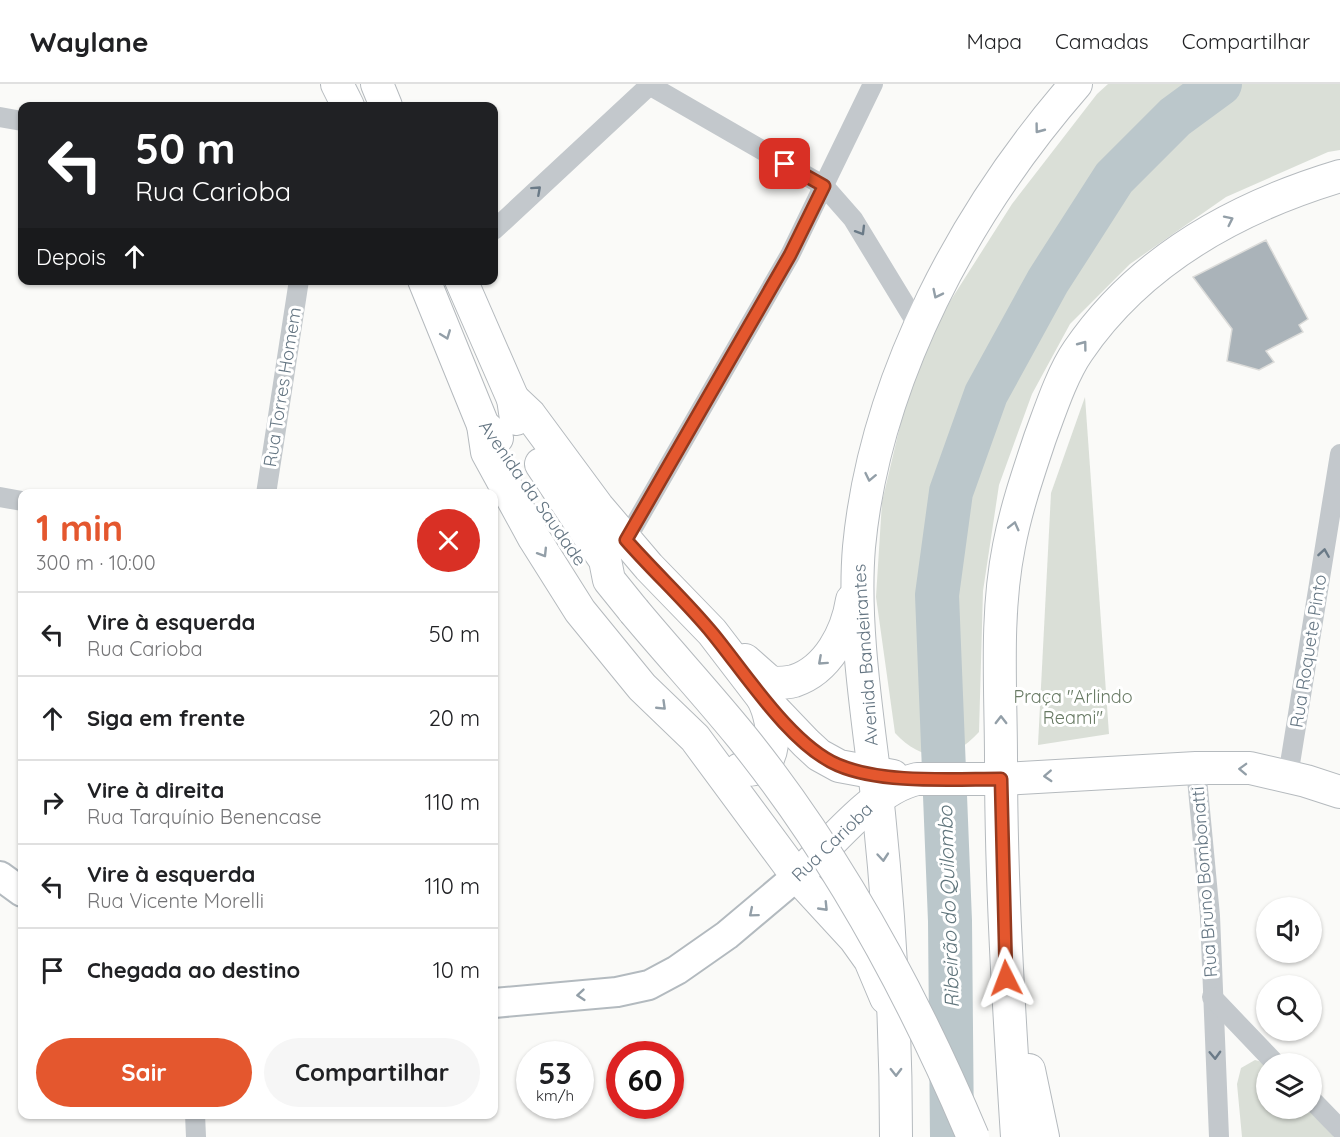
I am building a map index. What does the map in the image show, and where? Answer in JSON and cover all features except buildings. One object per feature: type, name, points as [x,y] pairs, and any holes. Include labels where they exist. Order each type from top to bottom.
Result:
[{"type":"main road","points":[[337,84],[346,102]]},
{"type":"main road","points":[[376,84],[384,102]]},
{"type":"main road","name":"Avenida Bandeirantes","points":[[896,1137],[895,1021],[888,907],[860,630],[859,549],[866,497],[880,436],[896,387],[947,273],[990,198],[1050,115],[1076,84]]},
{"type":"main road","points":[[1017,1137],[990,779],[1008,548],[1023,489],[1047,418],[1077,353],[1111,307],[1152,269],[1202,234],[1257,207],[1340,177]]},
{"type":"main road","name":"Avenida da Saudade","points":[[426,285],[483,425],[501,441],[588,571],[609,580]]},
{"type":"main road","name":"Avenida da Saudade","points":[[463,285],[513,399],[517,428],[605,560],[609,580]]},
{"type":"main road","points":[[513,399],[530,415],[598,507],[712,632],[761,696],[819,755],[876,786],[922,779],[990,779],[1196,768],[1251,768],[1288,776],[1340,792]]},
{"type":"main road","points":[[483,425],[487,452],[534,538],[580,611],[642,687],[695,738],[734,768],[745,770],[762,765],[772,749],[773,732],[769,710],[761,696]]},
{"type":"main road","points":[[712,632],[771,683],[794,681],[804,676],[827,659],[847,624],[859,549]]},
{"type":"main road","points":[[609,580],[741,736],[805,823],[847,886],[940,1059],[973,1137]]},
{"type":"main road","points":[[695,738],[798,876],[855,939],[870,960],[895,1021]]},
{"type":"main road","name":"Rua Carioba","points":[[498,1003],[617,992],[649,985],[677,970],[727,934],[798,876],[876,786]]},
{"type":"main road","points":[[0,876],[18,889]]},
{"type":"main road","points":[[1005,956],[1043,1137]]},
{"type":"street","points":[[626,540],[790,255],[873,84]]},
{"type":"street","points":[[498,226],[651,85],[824,186],[853,219],[920,329]]},
{"type":"street","points":[[0,117],[18,120]]},
{"type":"street","name":"Rua Torres Homem","points":[[267,489],[297,285]]},
{"type":"street","name":"Rua Roquete Pinto","points":[[1288,776],[1340,454]]},
{"type":"street","points":[[0,498],[18,500]]},
{"type":"street","name":"Rua Bruno Bombonatti","points":[[1196,768],[1210,916],[1219,1137]]},
{"type":"street","name":"Rua Bruno Bombonatti","points":[[1212,997],[1265,1053]]},
{"type":"street","points":[[1322,1110],[1340,1129]]},
{"type":"street","points":[[195,1119],[196,1137]]},
{"type":"green space","points":[[1108,84],[1340,84],[1340,150],[1328,152],[1226,197],[1130,264],[1070,324],[1032,394],[999,485],[983,591],[979,732],[958,749],[937,755],[927,754],[916,750],[895,733],[876,597],[882,502],[909,388],[942,314],[1012,204],[1097,94]]},
{"type":"green space","name":"Praça \"Arlindo Reami\"","points":[[1085,397],[1109,734],[1038,745],[1051,493]]},
{"type":"green space","points":[[1256,1060],[1256,1119],[1317,1119],[1334,1137],[1242,1137],[1237,1084],[1241,1068]]},
{"type":"waterway","name":"Ribeirão do Quilombo","points":[[952,1137],[950,921],[937,595],[951,492],[986,394],[1048,281],[1114,178],[1175,117],[1220,84]]},
{"type":"route","points":[[785,164],[824,186],[790,255],[626,540],[712,632],[761,696],[819,755],[839,766],[874,774],[917,779],[1001,779],[1006,978]]}]
